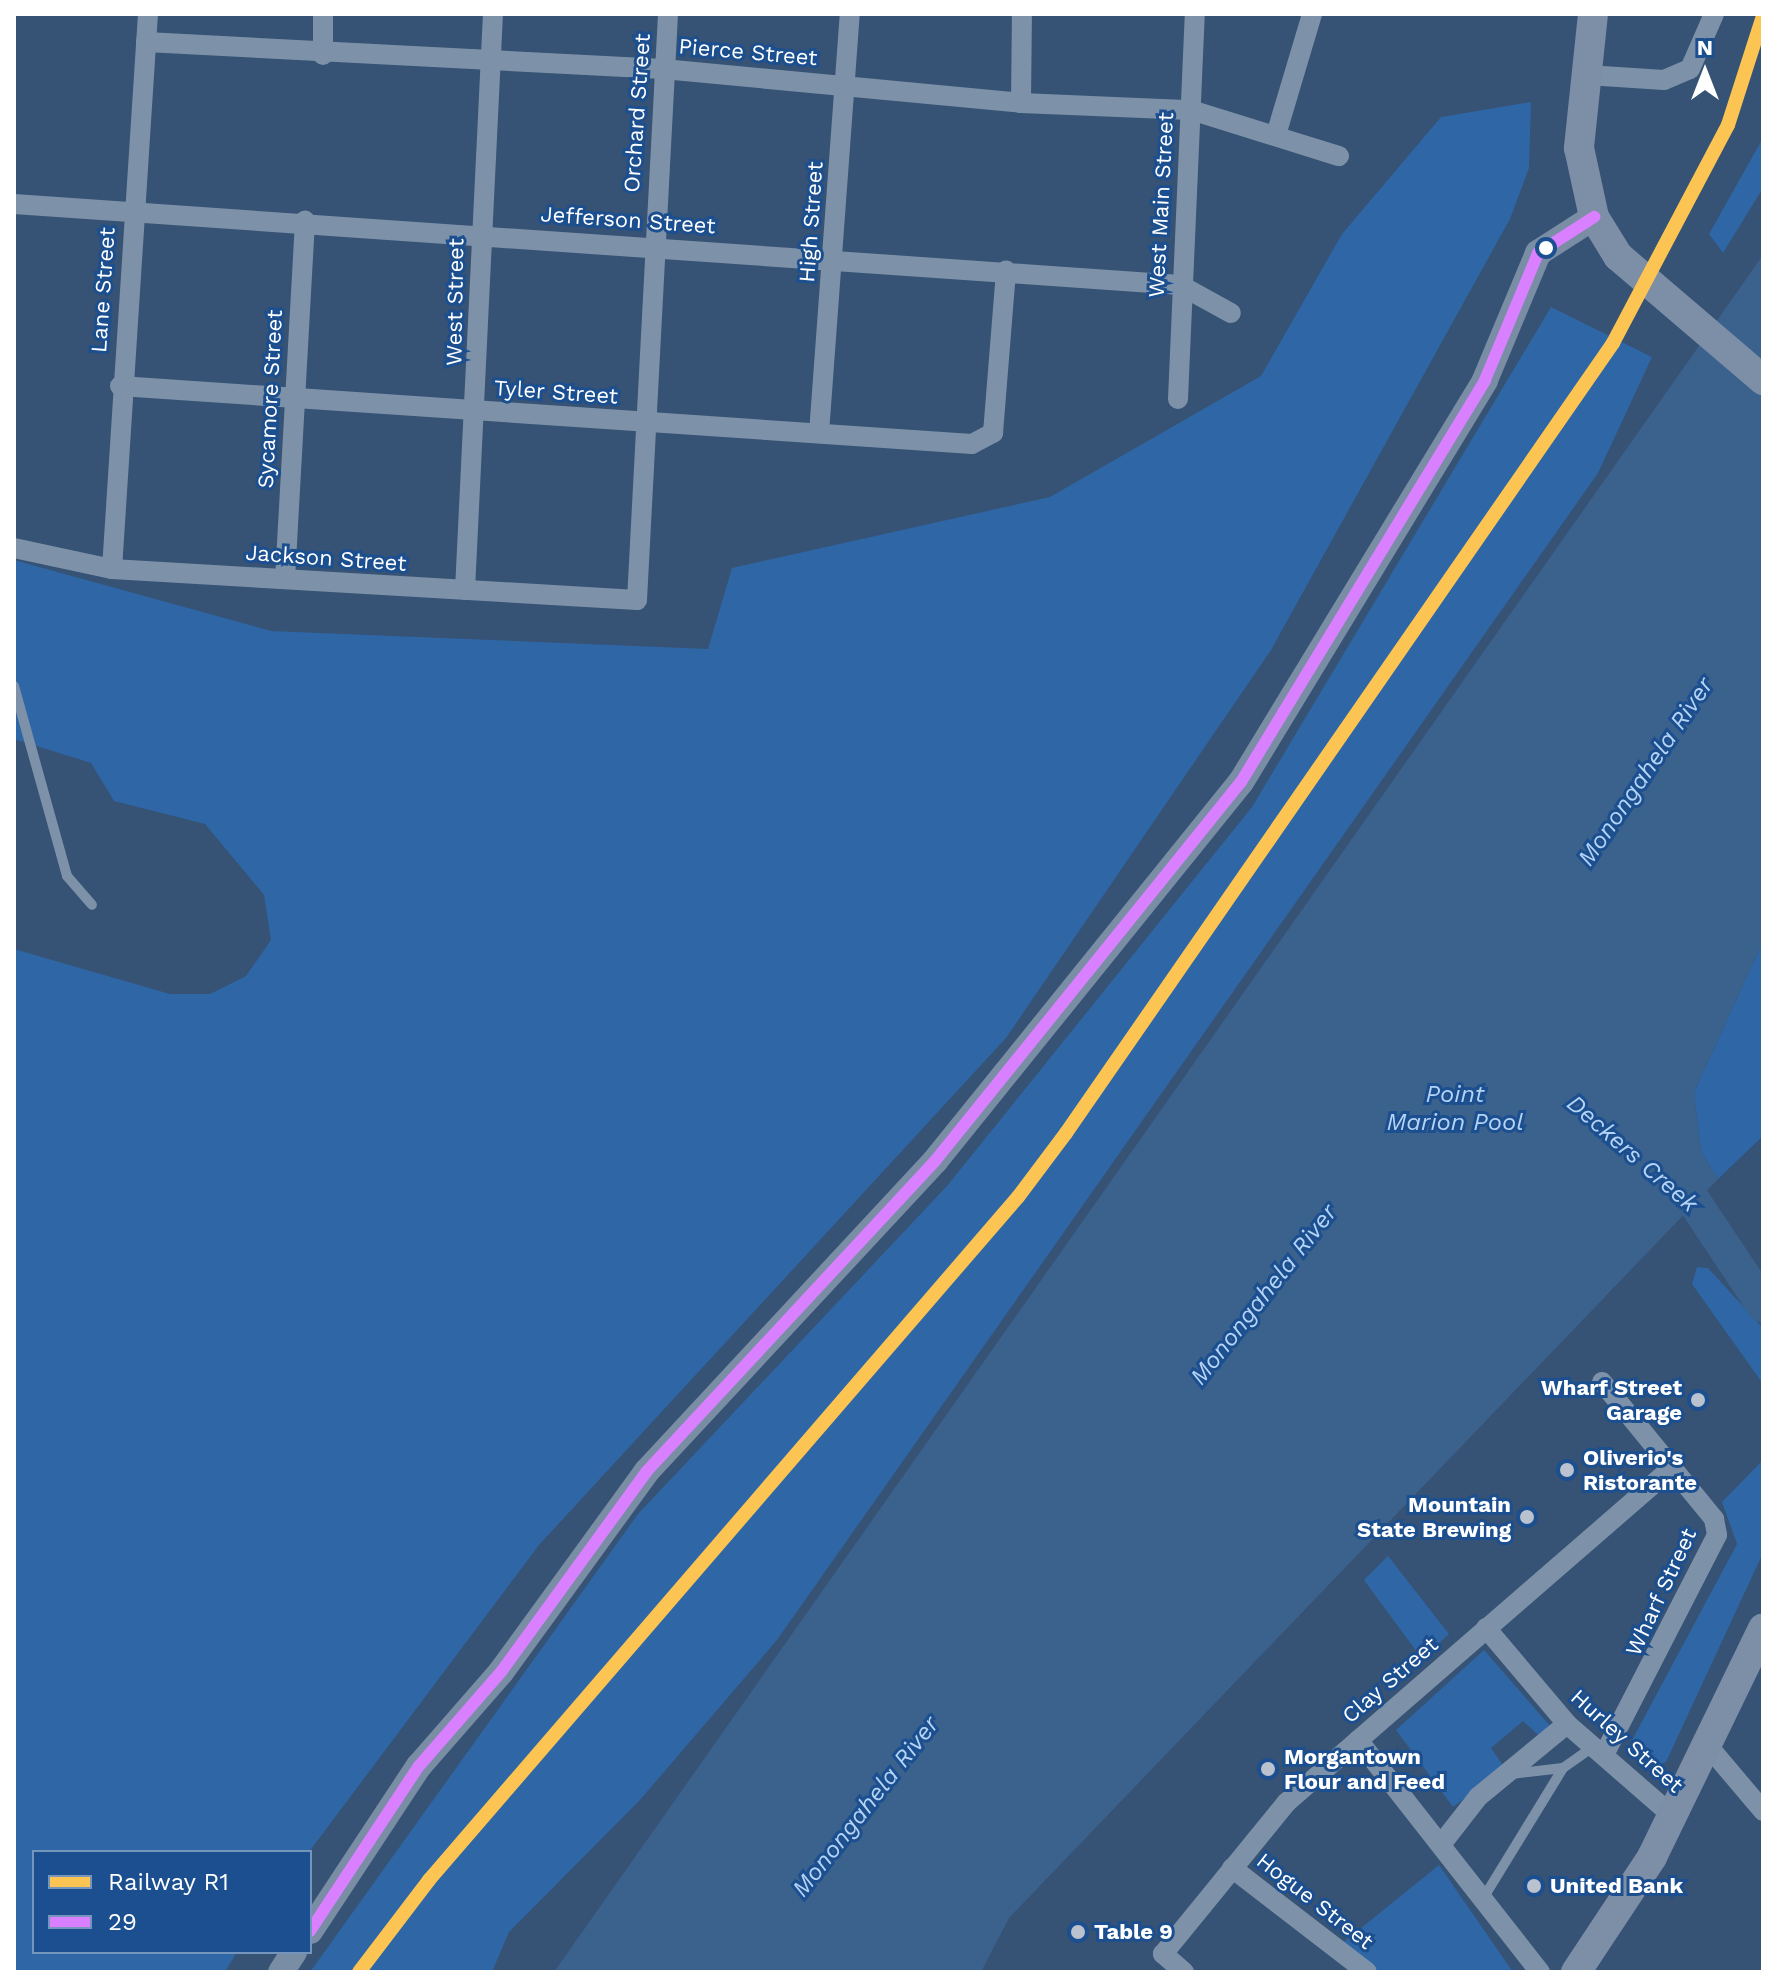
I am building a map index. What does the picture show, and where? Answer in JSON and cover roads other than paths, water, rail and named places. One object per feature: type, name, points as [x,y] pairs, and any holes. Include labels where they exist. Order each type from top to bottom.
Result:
[{"type":"main road","points":[[1593,14],[1579,148],[1594,217],[1618,256],[1763,380]]},
{"type":"main road","points":[[1576,1972],[1673,1816],[1709,1747],[1763,1628]]},
{"type":"street","name":"Lane Street","points":[[112,569],[120,386],[148,14]]},
{"type":"street","points":[[323,14],[323,55]]},
{"type":"street","name":"West Street","points":[[465,590],[493,14]]},
{"type":"street","name":"Orchard Street","points":[[637,600],[648,422],[653,246],[668,14]]},
{"type":"street","name":"High Street","points":[[819,433],[850,14]]},
{"type":"street","points":[[1021,103],[1022,14]]},
{"type":"street","name":"West Main Street","points":[[1178,399],[1180,285],[1195,14]]},
{"type":"street","points":[[1276,135],[1312,14]]},
{"type":"street","points":[[1587,75],[1664,80],[1690,69],[1714,14]]},
{"type":"street","name":"Pierce Street","points":[[146,42],[323,55],[663,69],[1021,103],[1191,110],[1339,156]]},
{"type":"street","name":"Jefferson Street","points":[[14,204],[834,257],[1180,285],[1231,313]]},
{"type":"street","points":[[312,1928],[419,1766],[501,1672],[647,1471],[935,1161],[1241,782],[1491,370],[1538,253],[1594,217]]},
{"type":"street","name":"Sycamore Street","points":[[285,579],[305,221]]},
{"type":"street","name":"Tyler Street","points":[[120,386],[819,433],[988,441],[999,403],[1006,271]]},
{"type":"street","name":"Jackson Street","points":[[14,548],[112,569],[637,600]]},
{"type":"street","name":"Wharf Street","points":[[1599,1750],[1717,1535],[1714,1519],[1602,1382]]},
{"type":"street","name":"Clay Street","points":[[1184,1972],[1163,1954],[1286,1803],[1673,1467]]},
{"type":"street","name":"Hurley Street","points":[[1486,1628],[1567,1724],[1673,1816]]},
{"type":"street","points":[[1443,1842],[1504,1775],[1567,1724]]},
{"type":"street","points":[[1358,1740],[1443,1842],[1540,1972]]},
{"type":"street","points":[[1709,1747],[1763,1811]]},
{"type":"street","name":"Hogue Street","points":[[1232,1868],[1367,1972]]},
{"type":"street","points":[[281,1972],[293,1954]]},
{"type":"lane","points":[[14,686],[67,876],[92,905]]},
{"type":"lane","points":[[1504,1775],[1563,1768],[1599,1750]]},
{"type":"lane","points":[[1484,1897],[1563,1768]]},
{"type":"water","name":"Point Marion Pool","points":[[1763,255],[1763,941],[1694,1092],[1701,1152],[1718,1179],[1009,1918],[981,1972],[554,1972]]},
{"type":"waterway","name":"Deckers Creek","points":[[1661,1175],[1695,1203],[1763,1305]]},
{"type":"rail line","name":"R1","points":[[359,1972],[429,1880],[1018,1197],[1066,1133],[1613,343],[1728,125],[1763,16]]},
{"type":"place","name":"Wharf Street Garage","points":[[1698,1400]]},
{"type":"place","name":"Oliverio's Ristorante","points":[[1567,1470]]},
{"type":"place","name":"Mountain State Brewing","points":[[1527,1517]]},
{"type":"place","name":"Morgantown Flour and Feed","points":[[1268,1769]]},
{"type":"place","name":"United Bank","points":[[1534,1886]]},
{"type":"place","name":"Table 9","points":[[1078,1932]]},
{"type":"water label","name":"Monongahela River","points":[[1646,772]]},
{"type":"water label","name":"Monongahela River","points":[[1264,1295]]},
{"type":"water label","name":"Monongahela River","points":[[866,1807]]}]
